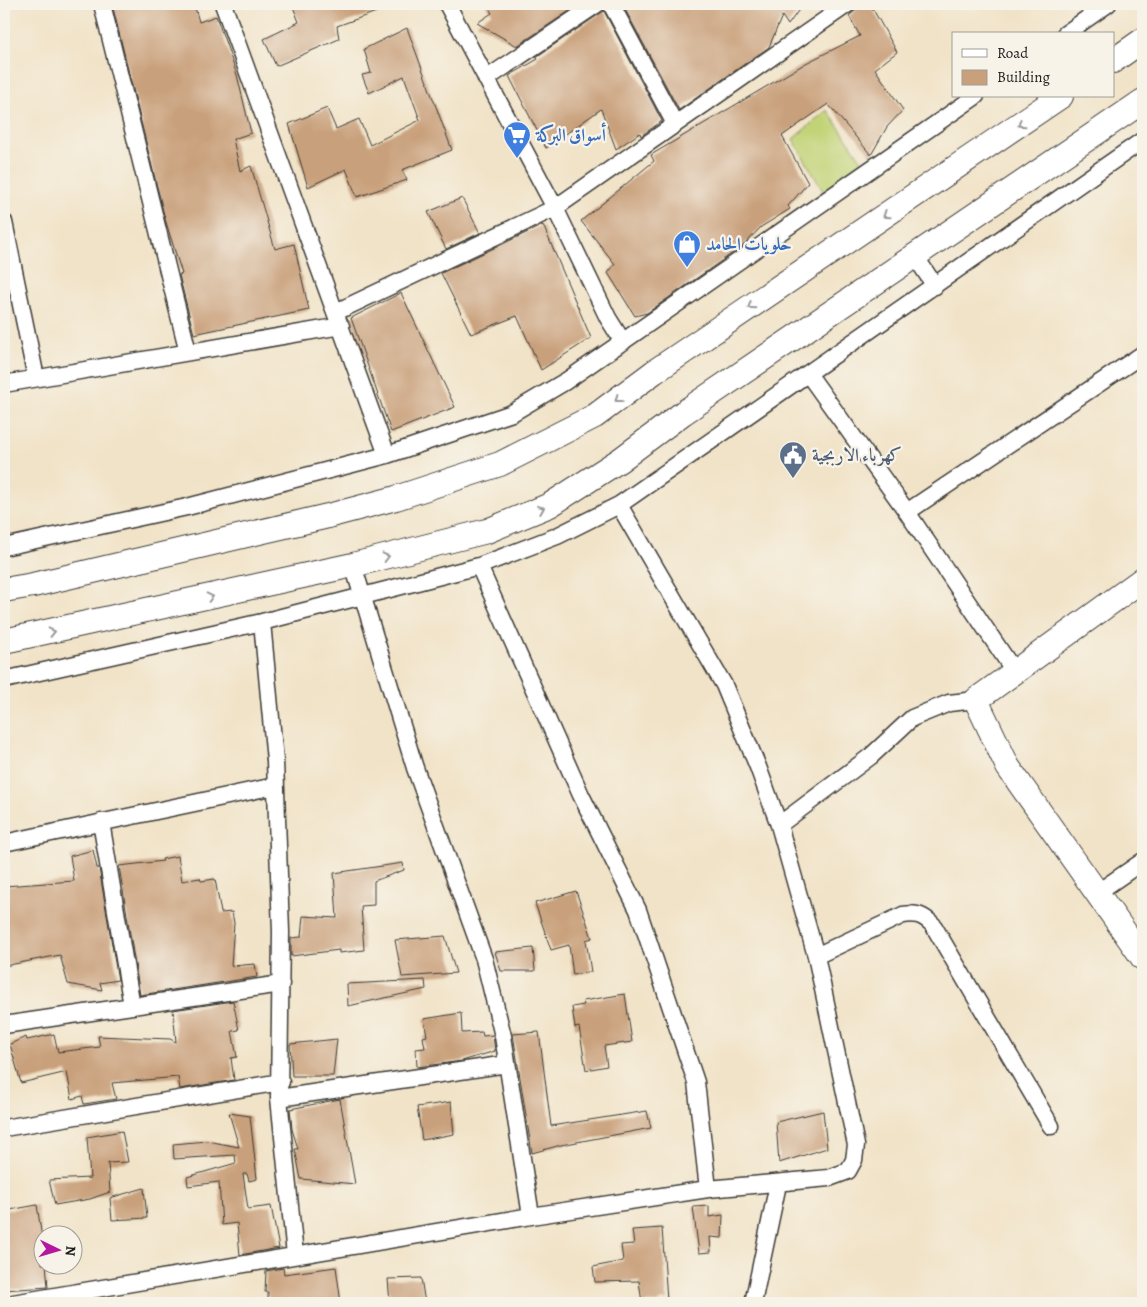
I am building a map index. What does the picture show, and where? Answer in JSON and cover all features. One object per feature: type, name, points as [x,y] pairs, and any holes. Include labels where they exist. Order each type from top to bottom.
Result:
[{"type":"main road","points":[[1114,60],[1143,40]]},
{"type":"main road","points":[[4,590],[42,583],[328,516],[396,498],[500,464],[595,416],[662,366],[1058,98]]},
{"type":"main road","points":[[4,641],[353,565],[487,531],[550,505],[620,460],[683,413],[1143,101]]},
{"type":"main road","points":[[1143,579],[976,700],[1008,767],[1143,958]]},
{"type":"street","points":[[102,4],[188,352]]},
{"type":"street","points":[[223,4],[387,455]]},
{"type":"street","points":[[447,4],[555,208],[608,318],[623,342]]},
{"type":"street","points":[[486,79],[597,4]]},
{"type":"street","points":[[611,4],[676,124]]},
{"type":"street","points":[[4,384],[188,352],[339,319],[555,208],[848,4]]},
{"type":"street","points":[[1068,32],[1108,4]]},
{"type":"street","points":[[4,548],[187,506],[387,455],[512,413],[566,381],[973,98]]},
{"type":"street","points":[[4,680],[262,622],[479,566],[557,536],[619,505],[809,375],[1143,140]]},
{"type":"street","points":[[4,222],[36,378]]},
{"type":"street","points":[[915,256],[935,286]]},
{"type":"street","points":[[907,512],[1143,354]]},
{"type":"street","points":[[809,375],[907,512],[1014,671]]},
{"type":"street","points":[[13,1303],[531,1216],[708,1189],[829,1178],[848,1171],[854,1160],[856,1144],[816,956],[779,825],[758,767],[724,686],[619,505]]},
{"type":"street","points":[[353,565],[416,768],[484,959],[503,1036],[531,1216]]},
{"type":"street","points":[[479,566],[581,795],[638,910],[696,1082],[708,1189]]},
{"type":"street","points":[[262,622],[275,786],[281,984],[280,1090],[295,1255]]},
{"type":"street","points":[[779,825],[871,756],[912,718],[949,703],[976,700]]},
{"type":"street","points":[[4,843],[275,786]]},
{"type":"street","points":[[101,822],[132,1006]]},
{"type":"street","points":[[1098,892],[1143,861]]},
{"type":"street","points":[[816,956],[903,916],[914,914],[925,916],[933,925],[1050,1126]]},
{"type":"street","points":[[4,1025],[281,984]]},
{"type":"street","points":[[4,1128],[280,1090],[507,1064]]},
{"type":"street","points":[[753,1303],[778,1184]]},
{"type":"green space","points":[[827,110],[863,162],[824,193],[793,139]]},
{"type":"building","points":[[112,4],[194,4],[199,22],[216,16],[237,75],[251,133],[233,139],[240,171],[251,166],[275,249],[294,244],[309,310],[194,334],[179,275],[182,274],[165,219]]},
{"type":"building","points":[[292,4],[393,4],[393,6],[337,26],[339,39],[276,66],[264,39],[299,22]]},
{"type":"building","points":[[486,4],[580,4],[517,46],[477,23],[492,13]]},
{"type":"building","points":[[622,4],[803,4],[788,25],[782,16],[769,47],[679,110]]},
{"type":"building","points":[[858,4],[870,4],[897,52],[875,69],[903,110],[887,127],[871,155],[828,104],[782,136],[808,183],[788,206],[790,209],[761,227],[744,245],[647,313],[635,316],[608,273],[615,264],[581,221],[654,161],[651,155],[806,63],[860,36],[849,16],[857,9]]},
{"type":"building","points":[[604,11],[662,121],[641,136],[640,133],[616,149],[601,109],[546,148],[509,76],[538,59],[536,57]]},
{"type":"building","points":[[407,28],[452,150],[402,170],[407,180],[357,197],[346,169],[308,187],[289,124],[327,108],[336,129],[359,119],[370,145],[420,120],[404,76],[369,93],[362,75],[371,73],[364,49]]},
{"type":"building","points":[[462,198],[480,233],[446,249],[428,212]]},
{"type":"building","points":[[543,225],[591,338],[541,370],[517,316],[471,334],[441,273]]},
{"type":"building","points":[[401,293],[455,407],[391,432],[351,318]]},
{"type":"building","points":[[93,850],[97,868],[99,868],[118,980],[100,983],[102,990],[68,984],[60,955],[4,966],[4,886],[74,881],[70,856]]},
{"type":"building","points":[[178,856],[182,881],[200,878],[201,881],[215,879],[221,913],[232,912],[234,923],[231,966],[255,964],[257,977],[140,995],[119,866],[163,861],[162,859]]},
{"type":"building","points":[[403,863],[404,870],[374,881],[374,905],[361,906],[364,950],[339,953],[339,950],[291,956],[291,938],[301,937],[303,916],[337,918],[334,873]]},
{"type":"building","points":[[576,891],[592,938],[586,940],[591,972],[573,975],[569,945],[551,950],[535,903]]},
{"type":"building","points":[[445,936],[456,973],[402,977],[395,940]]},
{"type":"building","points":[[533,948],[535,971],[501,971],[495,952]]},
{"type":"building","points":[[425,980],[426,989],[348,1006],[347,984]]},
{"type":"building","points":[[625,994],[632,1042],[604,1046],[607,1066],[586,1070],[579,1027],[575,1028],[572,1007],[584,1005],[583,1001]]},
{"type":"building","points":[[233,1001],[239,1030],[232,1031],[237,1057],[231,1058],[234,1080],[180,1089],[178,1077],[112,1083],[116,1099],[84,1104],[82,1096],[72,1099],[67,1072],[21,1083],[10,1044],[26,1037],[27,1040],[54,1034],[58,1052],[100,1047],[98,1036],[170,1039],[176,1042],[173,1010]]},
{"type":"building","points":[[461,1013],[462,1033],[482,1032],[483,1036],[493,1035],[495,1051],[462,1061],[417,1067],[416,1049],[425,1048],[423,1037],[427,1036],[424,1019]]},
{"type":"building","points":[[539,1032],[551,1126],[647,1111],[651,1128],[561,1145],[532,1153],[513,1034]]},
{"type":"building","points":[[337,1039],[333,1076],[292,1076],[290,1044]]},
{"type":"building","points":[[340,1099],[355,1184],[301,1179],[295,1149],[298,1149],[292,1129],[290,1109]]},
{"type":"building","points":[[451,1102],[454,1134],[422,1140],[417,1107]]},
{"type":"building","points":[[823,1111],[827,1148],[779,1163],[776,1122]]},
{"type":"building","points":[[229,1113],[250,1116],[257,1179],[249,1181],[247,1174],[243,1174],[248,1209],[271,1206],[279,1248],[240,1255],[237,1223],[222,1225],[219,1182],[188,1186],[187,1177],[236,1163],[235,1155],[174,1159],[173,1144],[207,1141],[239,1147]]},
{"type":"building","points":[[122,1131],[128,1162],[108,1163],[110,1192],[90,1199],[55,1205],[49,1180],[90,1178],[87,1137]]},
{"type":"building","points":[[144,1188],[147,1218],[112,1220],[110,1198]]},
{"type":"building","points":[[37,1205],[40,1224],[32,1224],[32,1274],[47,1274],[48,1287],[4,1290],[4,1211]]},
{"type":"building","points":[[709,1206],[709,1217],[723,1215],[722,1238],[710,1237],[711,1252],[699,1253],[693,1207]]},
{"type":"building","points":[[662,1228],[667,1300],[659,1301],[659,1303],[642,1303],[639,1281],[595,1282],[593,1267],[623,1261],[621,1245],[634,1244],[632,1230]]},
{"type":"building","points":[[336,1267],[341,1303],[268,1303],[268,1292],[265,1292],[266,1271],[283,1268],[284,1274]]},
{"type":"building","points":[[421,1278],[425,1303],[390,1303],[388,1279]]},
{"type":"place","name":"أسواق البركة","points":[[517,159]]},
{"type":"place","name":"حلويات الحامد","points":[[687,268]]},
{"type":"place","name":"كهرباء الاربجية","points":[[793,479]]}]
